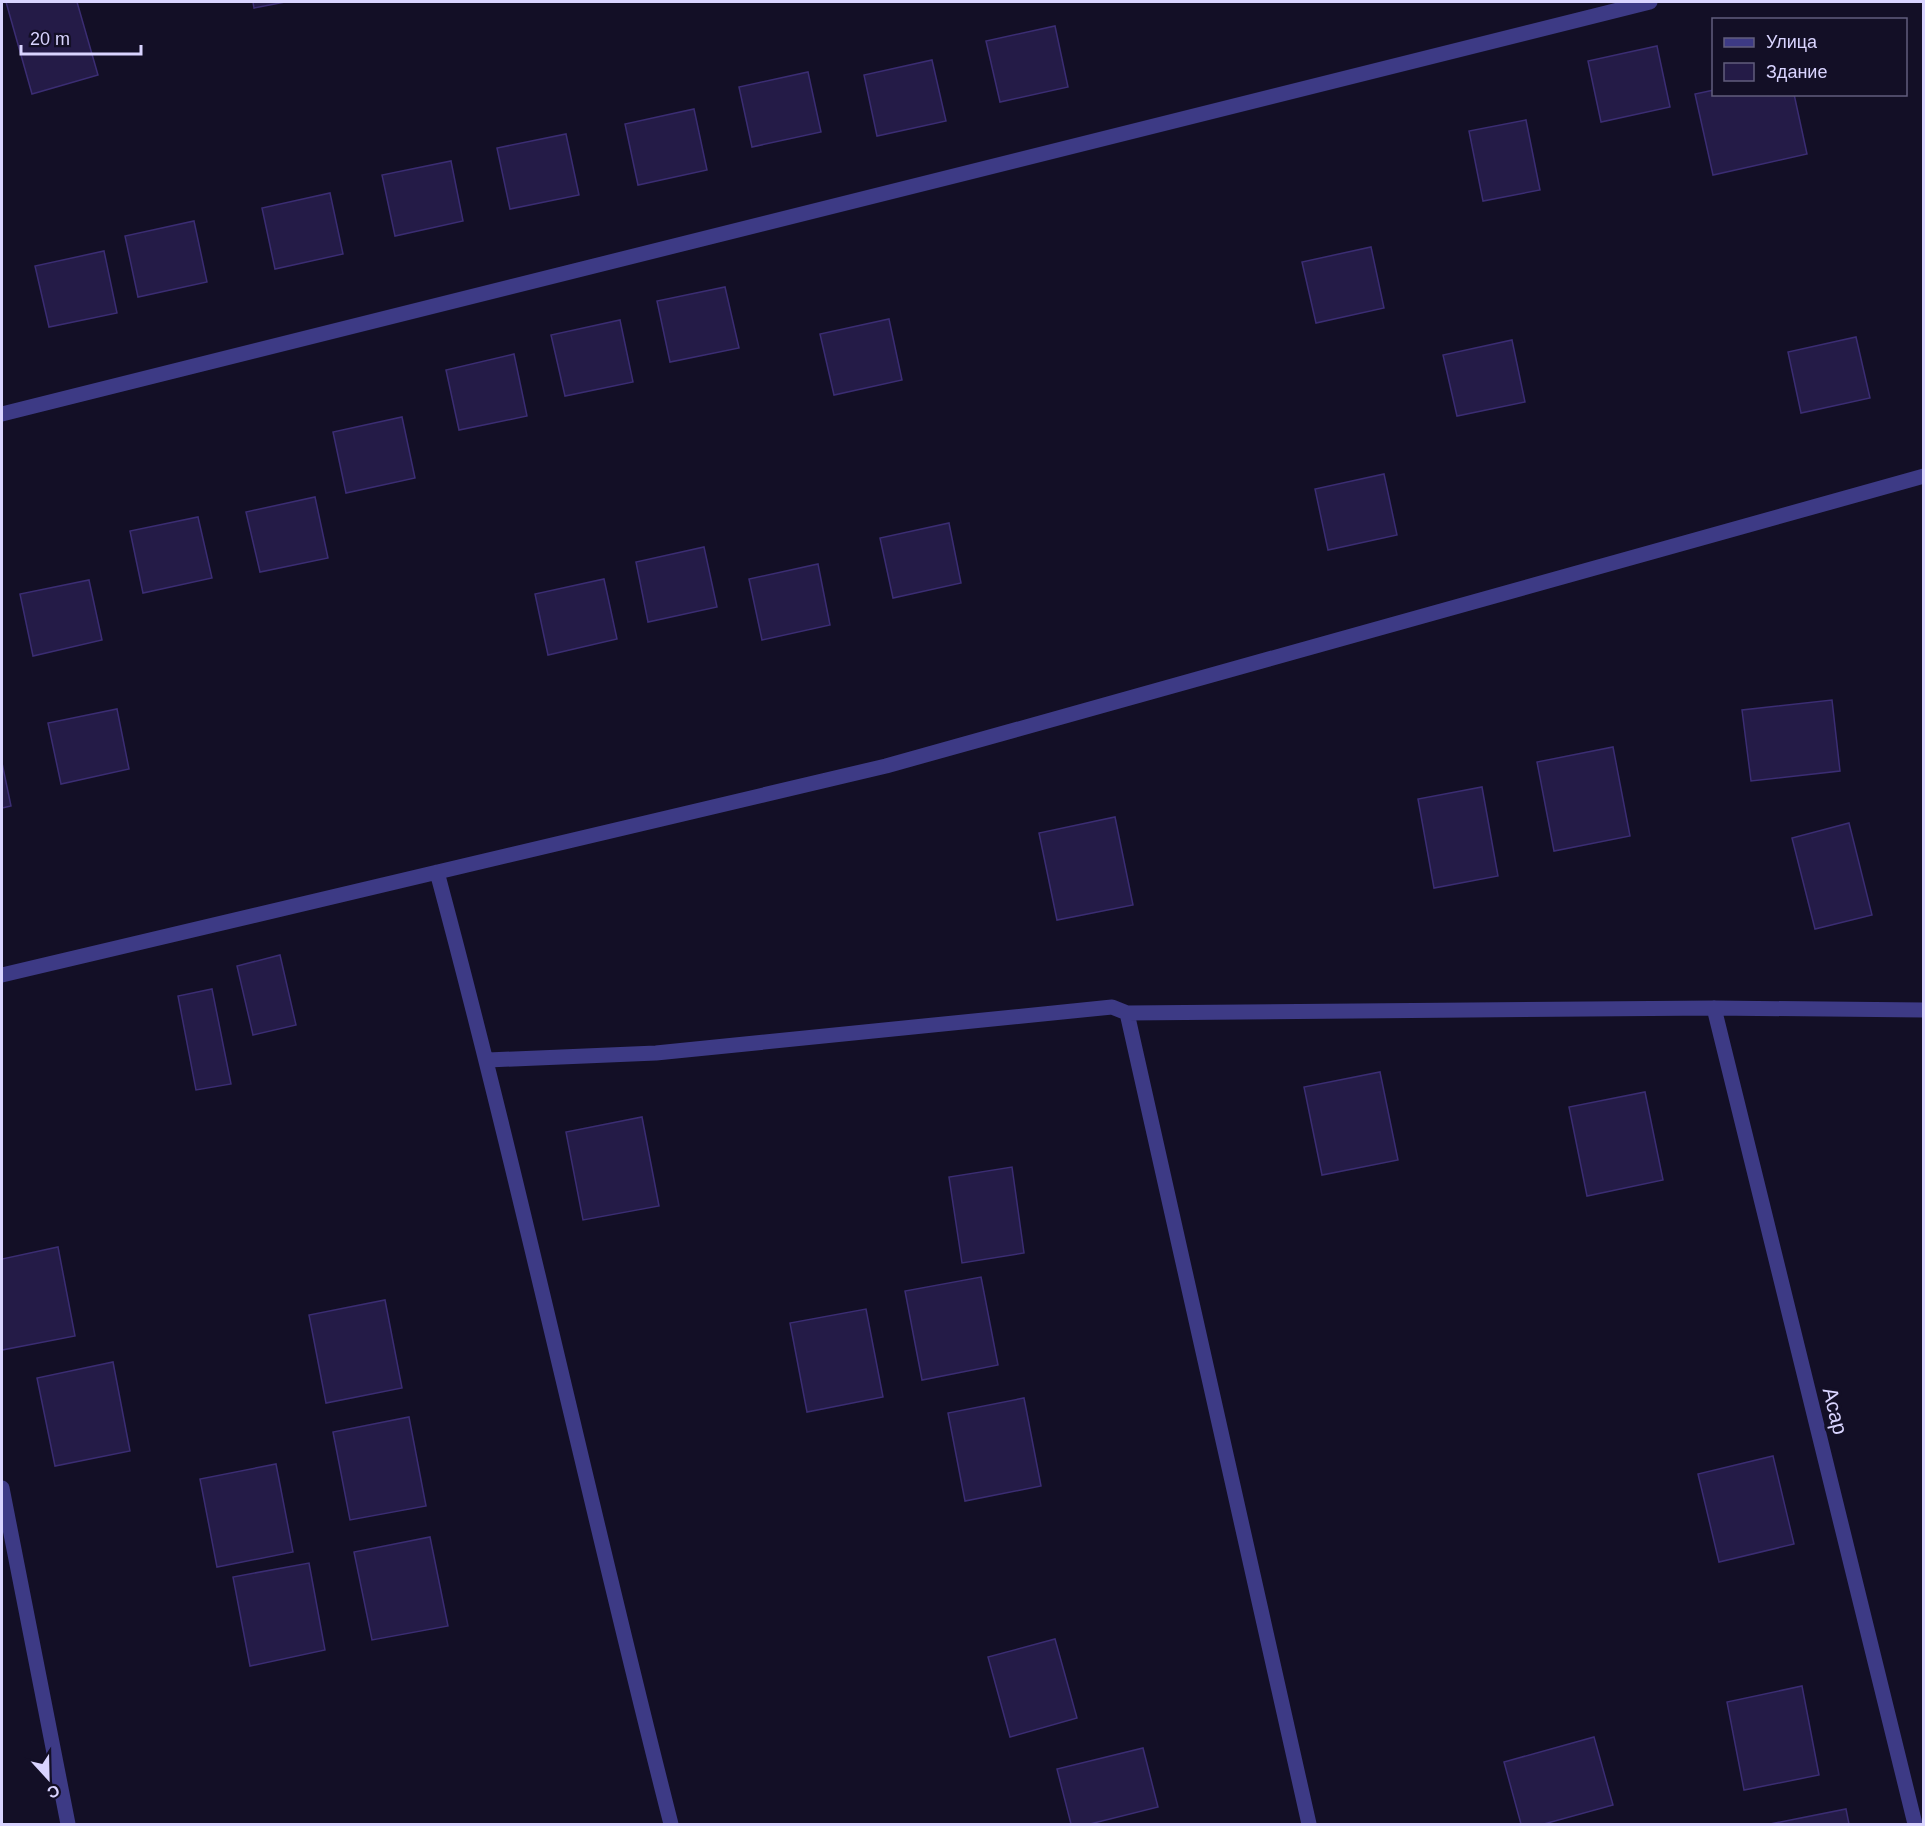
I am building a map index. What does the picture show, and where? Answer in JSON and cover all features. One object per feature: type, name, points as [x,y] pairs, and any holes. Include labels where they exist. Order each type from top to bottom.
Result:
[{"type":"street","points":[[2,414],[1650,2]]},
{"type":"street","points":[[2,975],[886,766],[1923,476]]},
{"type":"street","points":[[437,872],[488,1060],[619,1619],[671,1824]]},
{"type":"street","points":[[488,1060],[656,1053],[1112,1007],[1127,1012],[1714,1008],[1923,1010]]},
{"type":"street","name":"Асар","points":[[1714,1008],[1916,1824]]},
{"type":"street","points":[[1127,1012],[1309,1824]]},
{"type":"street","points":[[2,1488],[68,1824]]},
{"type":"building","points":[[6,2],[77,2],[98,75],[32,94]]},
{"type":"building","points":[[253,2],[285,2],[254,8]]},
{"type":"building","points":[[1055,26],[1068,87],[1000,102],[986,41]]},
{"type":"building","points":[[1657,46],[1670,107],[1601,122],[1588,61]]},
{"type":"building","points":[[932,60],[946,121],[877,136],[864,75]]},
{"type":"building","points":[[808,72],[821,132],[752,147],[739,87]]},
{"type":"building","points":[[1712,90],[1712,96],[1794,96],[1807,154],[1713,175],[1695,94]]},
{"type":"building","points":[[694,109],[707,170],[638,185],[625,124]]},
{"type":"building","points":[[1526,120],[1540,190],[1483,201],[1469,131]]},
{"type":"building","points":[[566,134],[579,195],[510,209],[497,148]]},
{"type":"building","points":[[451,161],[463,221],[395,236],[382,175]]},
{"type":"building","points":[[330,193],[343,254],[275,269],[262,208]]},
{"type":"building","points":[[194,221],[207,282],[138,297],[125,236]]},
{"type":"building","points":[[1371,247],[1384,308],[1316,323],[1302,262]]},
{"type":"building","points":[[104,251],[117,313],[49,327],[35,266]]},
{"type":"building","points":[[725,287],[739,348],[670,362],[657,301]]},
{"type":"building","points":[[889,319],[902,380],[834,395],[820,334]]},
{"type":"building","points":[[620,320],[633,382],[565,396],[551,335]]},
{"type":"building","points":[[1856,337],[1870,398],[1801,413],[1788,352]]},
{"type":"building","points":[[1512,340],[1525,402],[1457,416],[1443,355]]},
{"type":"building","points":[[514,354],[527,416],[459,430],[446,370]]},
{"type":"building","points":[[402,417],[415,478],[346,493],[333,432]]},
{"type":"building","points":[[1384,474],[1397,535],[1328,550],[1315,489]]},
{"type":"building","points":[[315,497],[328,558],[260,572],[246,512]]},
{"type":"building","points":[[198,517],[212,578],[143,593],[130,531]]},
{"type":"building","points":[[949,523],[961,583],[893,598],[880,538]]},
{"type":"building","points":[[704,547],[717,607],[648,622],[636,562]]},
{"type":"building","points":[[818,564],[830,625],[762,640],[749,579]]},
{"type":"building","points":[[604,579],[617,639],[548,655],[535,594]]},
{"type":"building","points":[[89,580],[102,640],[33,656],[20,594]]},
{"type":"building","points":[[1832,700],[1840,771],[1751,781],[1742,710]]},
{"type":"building","points":[[117,709],[129,769],[61,784],[48,723]]},
{"type":"building","points":[[1613,747],[1630,836],[1554,851],[1537,762]]},
{"type":"building","points":[[2,763],[11,806],[2,808]]},
{"type":"building","points":[[1482,787],[1498,876],[1434,888],[1418,799]]},
{"type":"building","points":[[1115,817],[1133,905],[1057,920],[1039,833]]},
{"type":"building","points":[[1849,823],[1872,915],[1815,929],[1792,838]]},
{"type":"building","points":[[280,955],[296,1025],[253,1035],[237,966]]},
{"type":"building","points":[[212,989],[231,1084],[196,1090],[178,996]]},
{"type":"building","points":[[1380,1072],[1398,1160],[1322,1175],[1304,1087]]},
{"type":"building","points":[[1645,1092],[1663,1180],[1587,1196],[1569,1107]]},
{"type":"building","points":[[642,1117],[659,1206],[583,1220],[566,1132]]},
{"type":"building","points":[[1012,1167],[1024,1253],[962,1263],[949,1177]]},
{"type":"building","points":[[58,1247],[75,1336],[2,1350],[2,1259]]},
{"type":"building","points":[[981,1277],[998,1365],[922,1380],[905,1291]]},
{"type":"building","points":[[385,1300],[402,1388],[326,1403],[309,1315]]},
{"type":"building","points":[[866,1309],[883,1397],[807,1412],[790,1323]]},
{"type":"building","points":[[113,1362],[130,1451],[55,1466],[37,1378]]},
{"type":"building","points":[[1024,1398],[1041,1486],[965,1501],[948,1413]]},
{"type":"building","points":[[409,1417],[426,1506],[350,1520],[333,1432]]},
{"type":"building","points":[[1773,1456],[1794,1544],[1719,1562],[1698,1474]]},
{"type":"building","points":[[276,1464],[293,1552],[217,1567],[200,1479]]},
{"type":"building","points":[[430,1537],[448,1626],[372,1640],[354,1552]]},
{"type":"building","points":[[309,1563],[325,1650],[250,1666],[233,1577]]},
{"type":"building","points":[[1055,1639],[1077,1718],[1010,1737],[988,1657]]},
{"type":"building","points":[[1802,1686],[1819,1775],[1744,1790],[1727,1702]]},
{"type":"building","points":[[1594,1737],[1613,1805],[1544,1824],[1521,1824],[1504,1762]]},
{"type":"building","points":[[1143,1748],[1158,1807],[1090,1824],[1071,1824],[1057,1769]]},
{"type":"building","points":[[1846,1809],[1849,1824],[1770,1824]]}]
